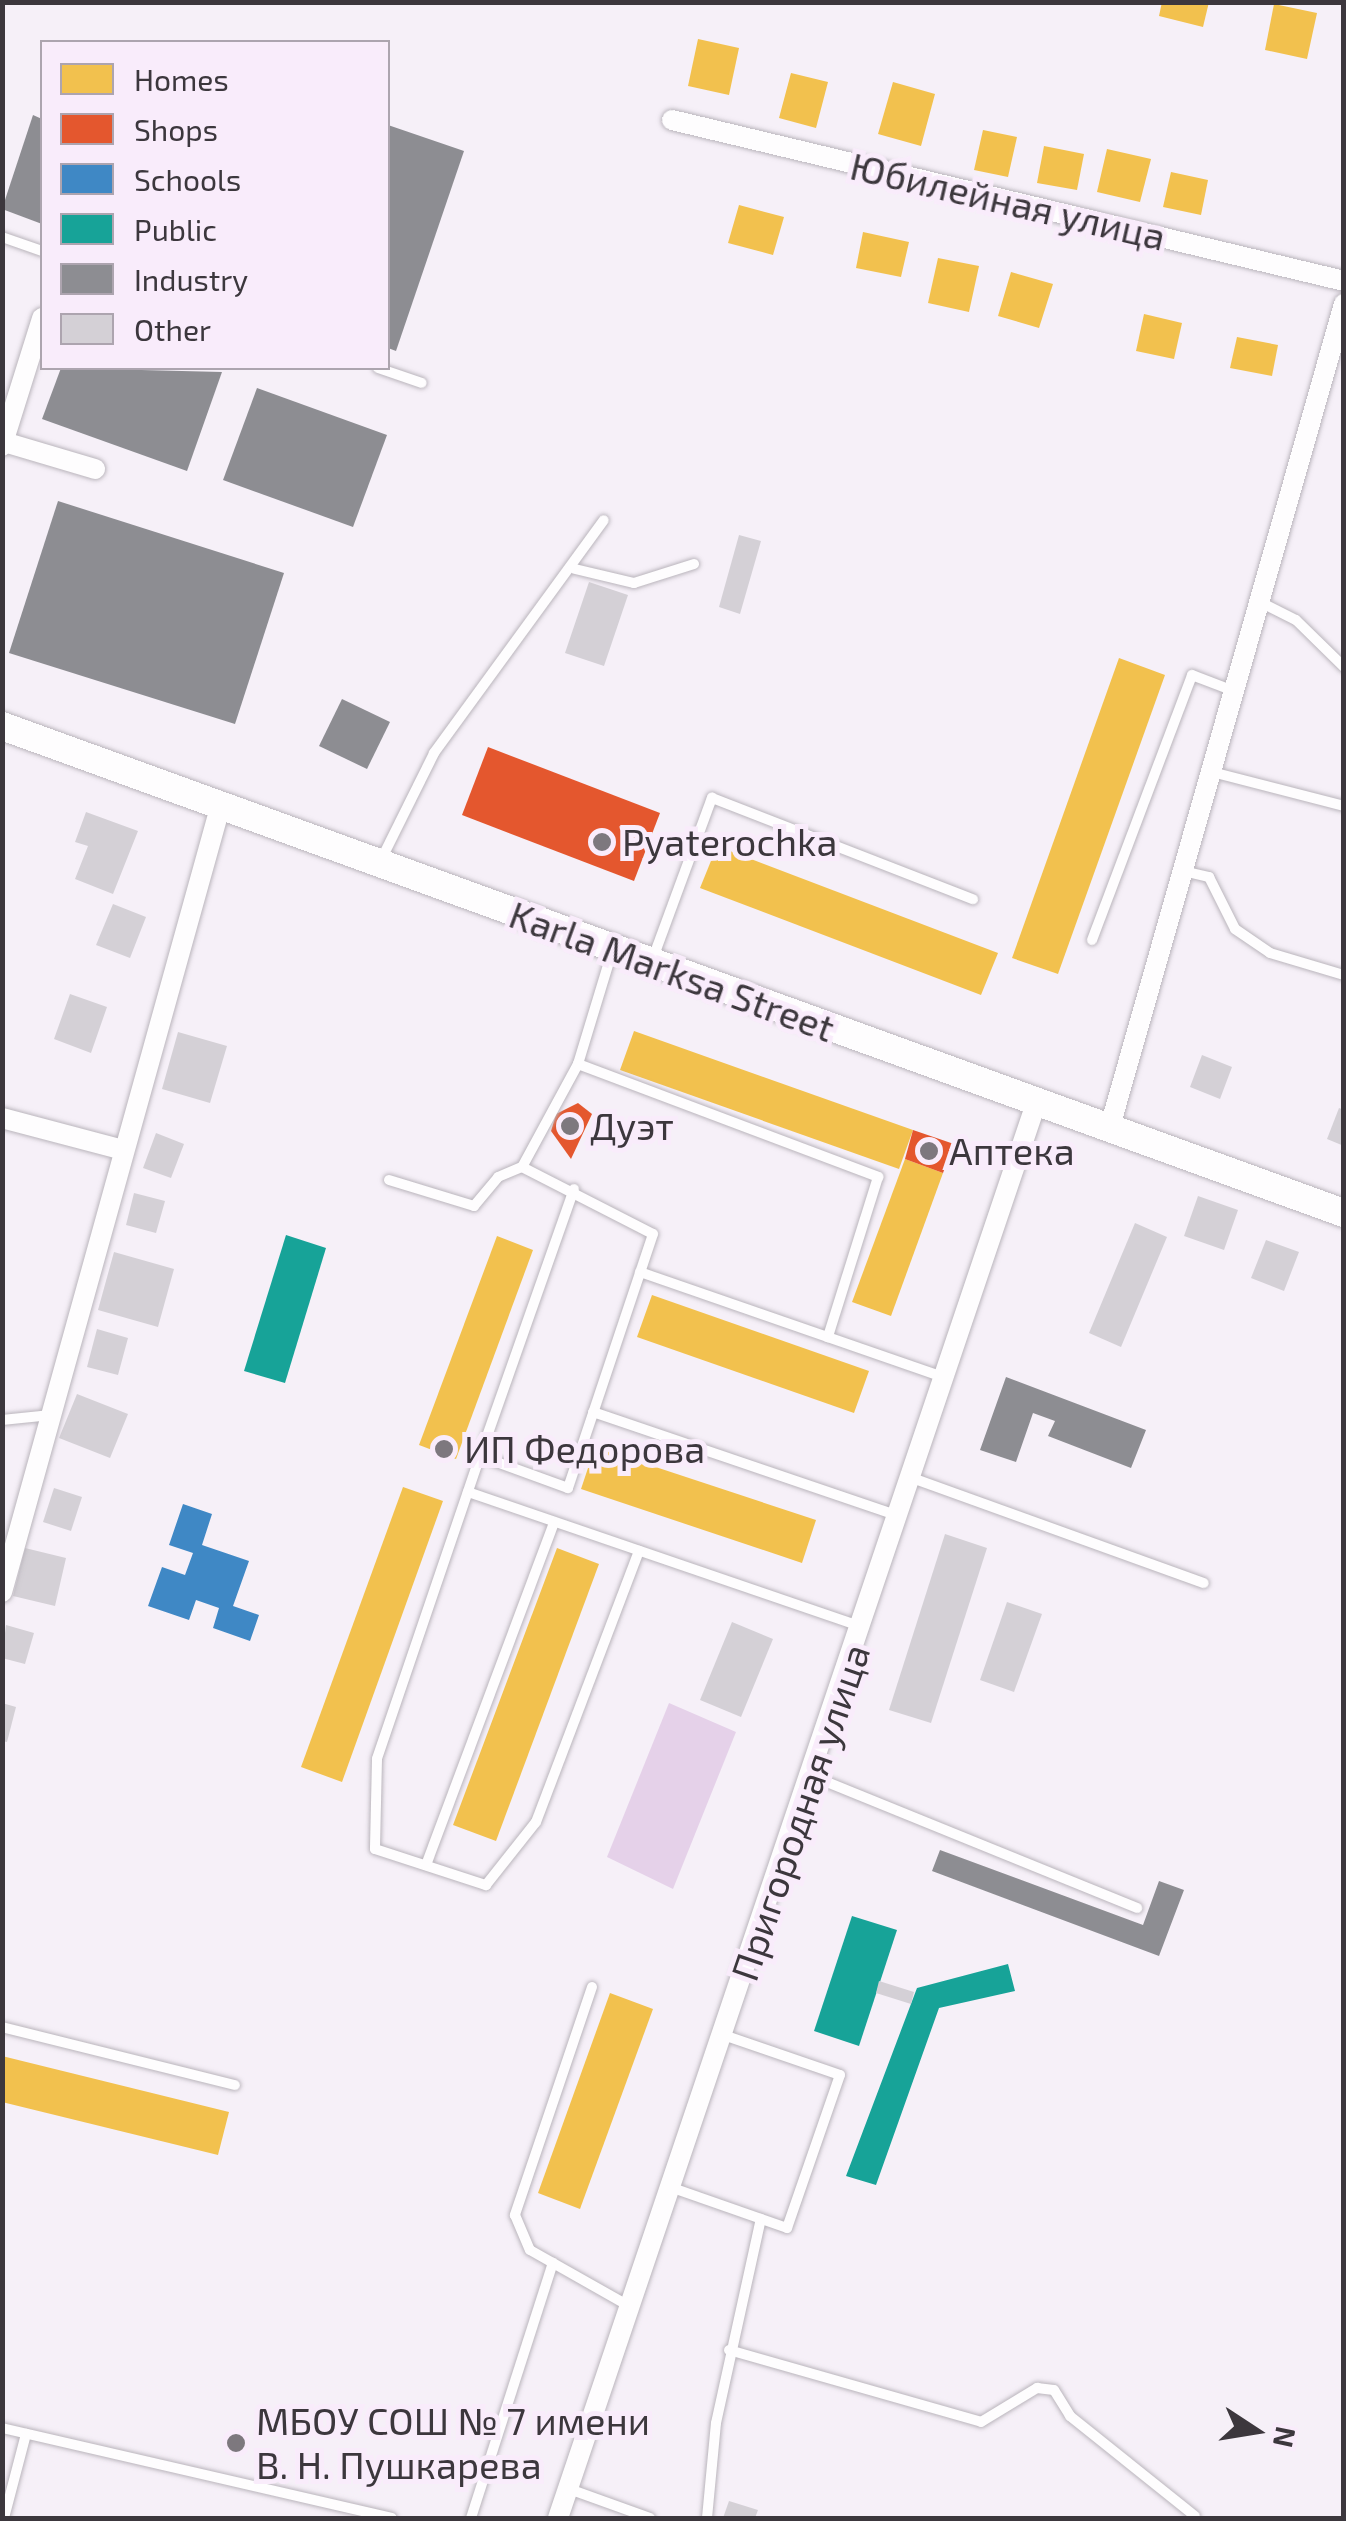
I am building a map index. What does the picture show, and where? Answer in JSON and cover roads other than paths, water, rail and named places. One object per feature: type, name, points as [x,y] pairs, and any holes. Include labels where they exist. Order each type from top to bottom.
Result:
[{"type":"main road","name":"Karla Marksa Street","points":[[2,726],[1344,1213]]},
{"type":"street","name":"Юбилейная улица","points":[[672,120],[1344,281]]},
{"type":"street","points":[[1109,1130],[1344,304]]},
{"type":"street","points":[[40,324],[3,444],[95,469]]},
{"type":"street","points":[[2,1592],[56,1416],[123,1150],[220,804]]},
{"type":"street","name":"Пригородная улица","points":[[558,2518],[863,1628],[1036,1103]]},
{"type":"street","points":[[2,1118],[123,1150]]},
{"type":"lane","points":[[2,237],[40,250]]},
{"type":"lane","points":[[384,370],[422,383]]},
{"type":"lane","points":[[379,864],[434,753],[546,596],[575,569],[604,520]]},
{"type":"lane","points":[[575,569],[634,583],[694,564]]},
{"type":"lane","points":[[1259,601],[1296,620],[1344,667]]},
{"type":"lane","points":[[1092,940],[1192,675],[1234,691]]},
{"type":"lane","points":[[1211,772],[1344,806]]},
{"type":"lane","points":[[651,963],[712,798],[973,899]]},
{"type":"lane","points":[[1183,871],[1209,876],[1235,929],[1270,954],[1344,974]]},
{"type":"lane","points":[[389,1180],[474,1206],[498,1177],[522,1167],[578,1064],[613,950]]},
{"type":"lane","points":[[578,1064],[878,1178],[828,1337]]},
{"type":"lane","points":[[480,1456],[568,1488],[653,1234],[574,1189],[522,1167]]},
{"type":"lane","points":[[574,1189],[377,1758],[374,1848],[486,1885],[536,1822],[639,1552]]},
{"type":"lane","points":[[640,1272],[946,1378]]},
{"type":"lane","points":[[593,1412],[900,1516]]},
{"type":"lane","points":[[2,1420],[56,1416]]},
{"type":"lane","points":[[912,1478],[1204,1583]]},
{"type":"lane","points":[[468,1492],[863,1628]]},
{"type":"lane","points":[[426,1866],[554,1522]]},
{"type":"lane","points":[[812,1776],[1137,1908]]},
{"type":"lane","points":[[592,1987],[515,2215],[530,2250],[629,2306]]},
{"type":"lane","points":[[2,2027],[235,2085]]},
{"type":"lane","points":[[670,2187],[788,2228],[840,2076],[722,2035]]},
{"type":"lane","points":[[707,2518],[730,2350],[761,2219]]},
{"type":"lane","points":[[471,2518],[553,2263]]},
{"type":"lane","points":[[730,2350],[981,2422],[1037,2388],[1054,2390],[1070,2416],[1195,2516]]},
{"type":"lane","points":[[2,2428],[392,2518]]},
{"type":"lane","points":[[4,2518],[26,2434]]},
{"type":"lane","points":[[568,2489],[650,2518]]},
{"type":"place","name":"Pyaterochka","points":[[602,842]]},
{"type":"place","name":"Дуэт","points":[[570,1126]]},
{"type":"place","name":"Аптека","points":[[929,1151]]},
{"type":"place","name":"ИП Федорова","points":[[444,1449]]},
{"type":"place","name":"МБОУ СОШ № 7 имени В. Н. Пушкарева","points":[[236,2443]]}]
